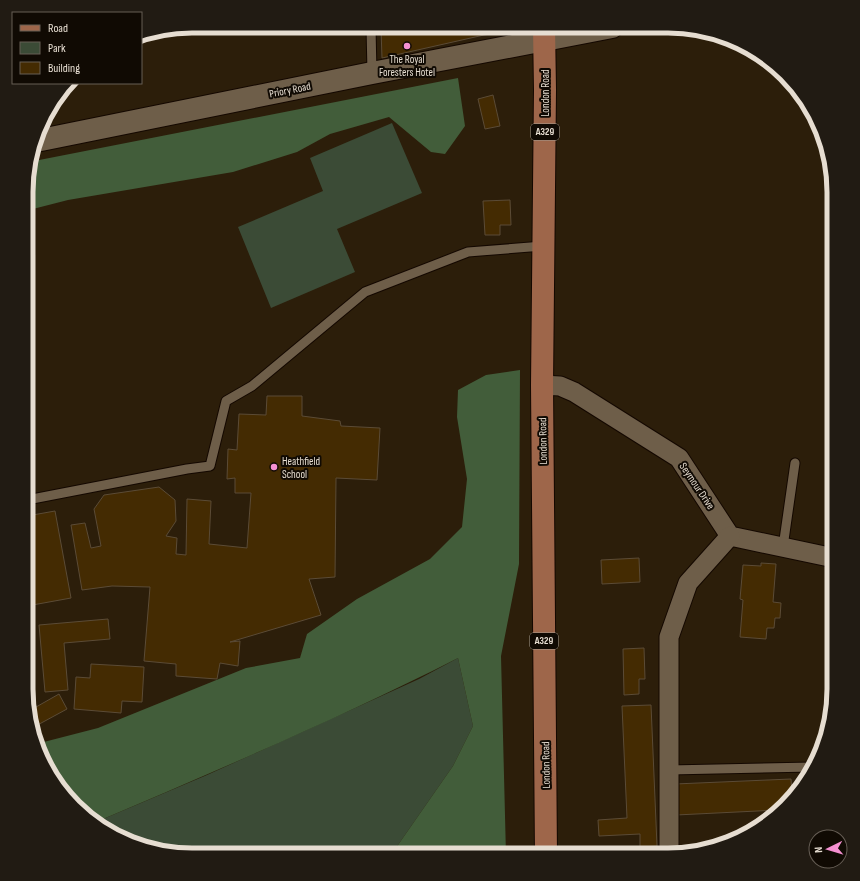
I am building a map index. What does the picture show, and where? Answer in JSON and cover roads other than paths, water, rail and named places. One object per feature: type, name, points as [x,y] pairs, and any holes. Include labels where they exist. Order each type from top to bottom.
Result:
[{"type":"main road","name":"Priory Road","points":[[41,140],[372,73],[544,34]]},
{"type":"main road","name":"London Road","points":[[544,34],[545,90],[542,385],[546,848]]},
{"type":"street","name":"Seymour Drive","points":[[542,385],[560,386],[574,392],[678,458],[730,536]]},
{"type":"street","points":[[669,848],[669,637],[688,583],[730,536],[827,556]]},
{"type":"lane","points":[[371,33],[372,73]]},
{"type":"lane","points":[[33,499],[171,472],[210,466],[226,401],[252,386],[365,292],[468,252],[543,246]]},
{"type":"lane","points":[[783,547],[795,462]]},
{"type":"lane","points":[[669,770],[807,767]]},
{"type":"place","name":"The Royal Foresters Hotel","points":[[407,46]]},
{"type":"place","name":"Heathfield School","points":[[274,467]]}]
